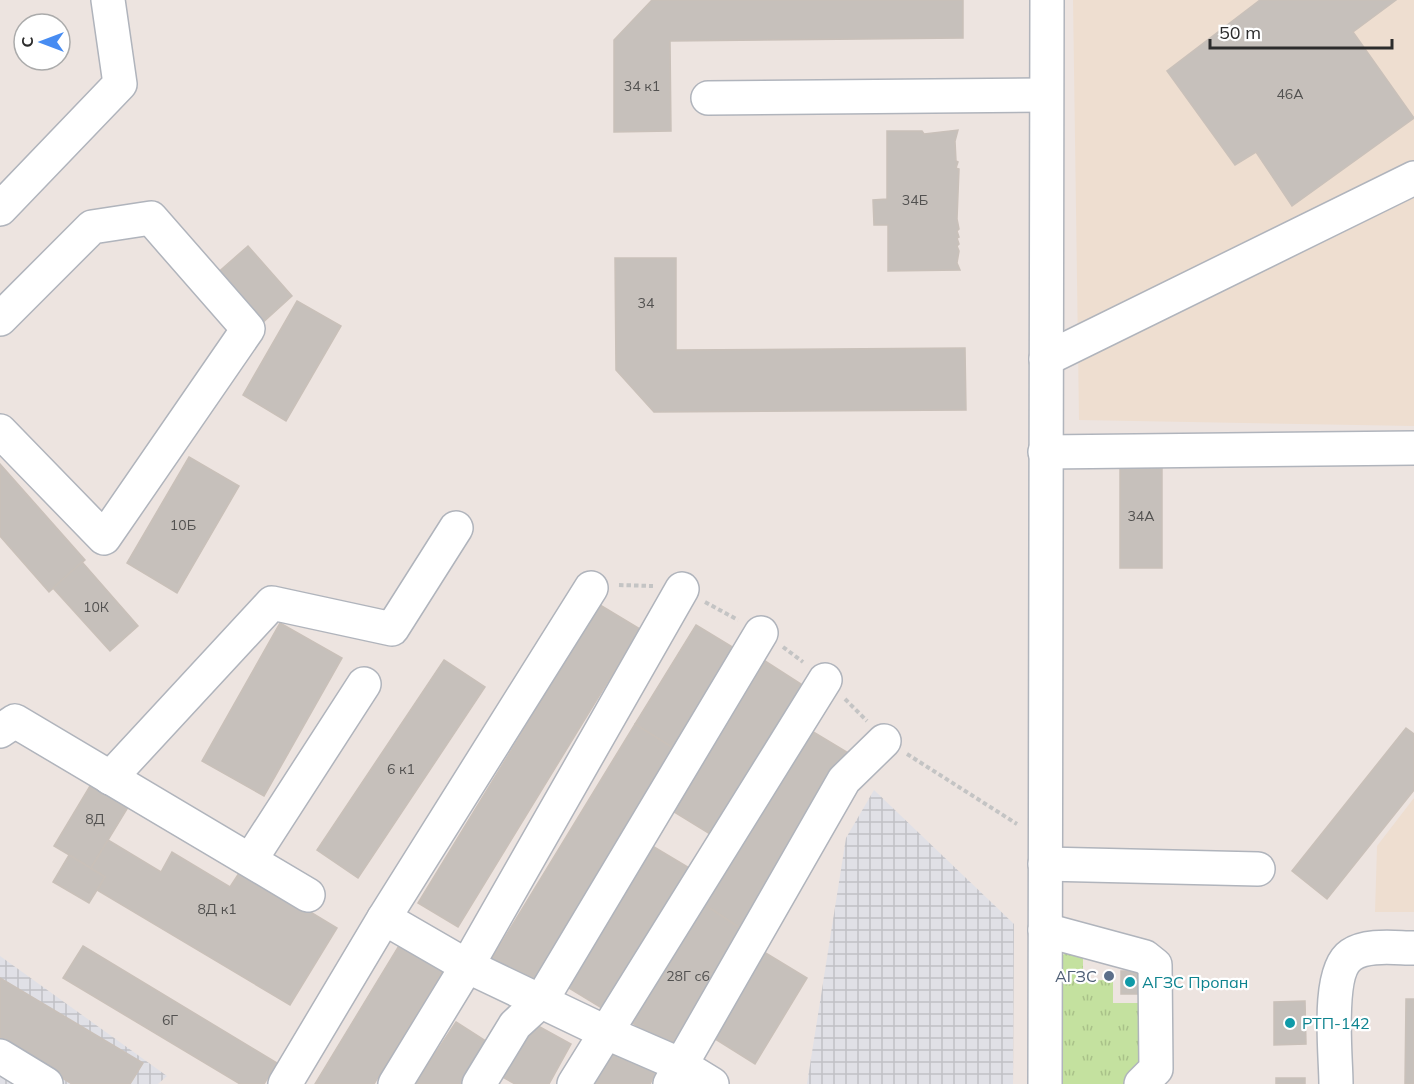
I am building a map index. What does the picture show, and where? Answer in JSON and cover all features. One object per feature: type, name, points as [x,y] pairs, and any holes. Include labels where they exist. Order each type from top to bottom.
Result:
[{"type":"street","points":[[0,209],[120,84],[108,0]]},
{"type":"street","points":[[1045,1084],[1047,0]]},
{"type":"street","points":[[708,98],[1046,95]]},
{"type":"street","points":[[1046,358],[1414,178]]},
{"type":"street","points":[[0,319],[92,227],[151,218],[248,329],[104,538],[0,430]]},
{"type":"street","points":[[1045,452],[1414,448]]},
{"type":"street","points":[[110,778],[272,603],[392,629],[456,528]]},
{"type":"street","points":[[285,1084],[384,918],[591,588]]},
{"type":"street","points":[[395,1084],[467,966],[682,589]]},
{"type":"street","points":[[479,1084],[515,1024],[541,1001],[761,633]]},
{"type":"street","points":[[574,1084],[825,680]]},
{"type":"street","points":[[251,860],[364,684]]},
{"type":"street","points":[[0,731],[15,721],[308,895]]},
{"type":"street","points":[[675,1075],[844,780],[884,741]]},
{"type":"street","points":[[1045,864],[1258,868]]},
{"type":"street","points":[[384,918],[467,966],[605,1032],[675,1075],[712,1084]]},
{"type":"street","points":[[1045,930],[1145,957],[1155,965],[1156,1069],[1141,1084]]},
{"type":"street","points":[[1336,1084],[1335,985],[1339,968],[1350,955],[1366,949],[1414,948]]},
{"type":"street","points":[[0,1056],[46,1084]]},
{"type":"shaded area","points":[[1073,0],[1414,0],[1414,426],[1079,420]]},
{"type":"shaded area","points":[[874,790],[1014,924],[1013,1084],[807,1084],[846,838]]},
{"type":"shaded area","points":[[1414,798],[1414,912],[1375,912],[1377,846]]},
{"type":"shaded area","points":[[0,956],[167,1076],[158,1084],[0,1084]]},
{"type":"green space","points":[[1068,950],[1083,956],[1083,980],[1113,980],[1113,1003],[1138,1003],[1139,1069],[1128,1084],[1055,1084],[1062,956]]},
{"type":"building","points":[[652,0],[963,0],[963,38],[670,41],[671,131],[614,132],[614,40]]},
{"type":"building","points":[[1260,0],[1396,0],[1353,32],[1414,118],[1292,206],[1256,152],[1235,165],[1167,71]]},
{"type":"building","points":[[958,130],[955,141],[956,161],[958,162],[956,168],[959,169],[957,263],[960,270],[888,271],[888,225],[874,225],[873,200],[887,199],[887,131],[922,131],[924,134]]},
{"type":"building","points":[[248,246],[292,296],[259,326],[215,275]]},
{"type":"building","points":[[615,258],[676,258],[676,350],[965,348],[966,410],[654,412],[616,370]]},
{"type":"building","points":[[297,301],[341,326],[286,421],[243,395]]},
{"type":"building","points":[[189,457],[239,486],[177,593],[127,563]]},
{"type":"building","points":[[1120,463],[1162,463],[1162,568],[1120,568]]},
{"type":"building","points":[[0,464],[85,560],[49,592],[0,536]]},
{"type":"building","points":[[82,562],[138,626],[110,651],[53,588]]},
{"type":"building","points":[[600,605],[640,629],[458,927],[418,903]]},
{"type":"building","points":[[280,623],[342,658],[264,796],[202,761]]},
{"type":"building","points":[[696,625],[739,651],[678,751],[635,724]]},
{"type":"building","points":[[444,660],[485,687],[358,878],[317,850]]},
{"type":"building","points":[[765,661],[804,686],[710,834],[671,810]]},
{"type":"building","points":[[635,724],[678,751],[534,986],[491,960]]},
{"type":"building","points":[[1406,728],[1414,734],[1414,790],[1327,899],[1292,871]]},
{"type":"building","points":[[810,730],[855,757],[746,932],[702,903]]},
{"type":"building","points":[[96,776],[133,799],[91,868],[54,846]]},
{"type":"building","points":[[108,840],[161,872],[172,852],[230,887],[241,870],[337,928],[290,1005],[97,890],[105,877],[91,868]]},
{"type":"building","points":[[649,844],[691,869],[605,1010],[564,985]]},
{"type":"building","points":[[69,855],[105,877],[89,903],[53,882]]},
{"type":"building","points":[[702,903],[746,932],[673,1048],[629,1021]]},
{"type":"building","points":[[400,944],[443,970],[374,1084],[315,1084]]},
{"type":"building","points":[[83,946],[277,1063],[264,1084],[240,1084],[63,978]]},
{"type":"building","points":[[764,952],[807,978],[755,1064],[712,1037]]},
{"type":"building","name":"АГЗС Пропан","points":[[1121,971],[1139,971],[1140,994],[1121,994]]},
{"type":"building","points":[[0,978],[143,1063],[130,1084],[72,1084],[0,1040]]},
{"type":"building","points":[[1406,999],[1414,999],[1414,1084],[1405,1084]]},
{"type":"building","name":"РТП-142","points":[[1305,1001],[1306,1044],[1274,1045],[1274,1002]]},
{"type":"building","points":[[529,1021],[571,1044],[549,1084],[515,1084],[499,1075]]},
{"type":"building","points":[[456,1022],[492,1045],[467,1084],[415,1084]]},
{"type":"building","points":[[613,1047],[656,1073],[650,1084],[590,1084]]},
{"type":"building","points":[[1276,1078],[1305,1078],[1305,1084],[1276,1084]]},
{"type":"place","name":"АГЗС","points":[[1109,976]]},
{"type":"place","name":"АГЗС Пропан","points":[[1130,982]]},
{"type":"place","name":"РТП-142","points":[[1290,1023]]}]
